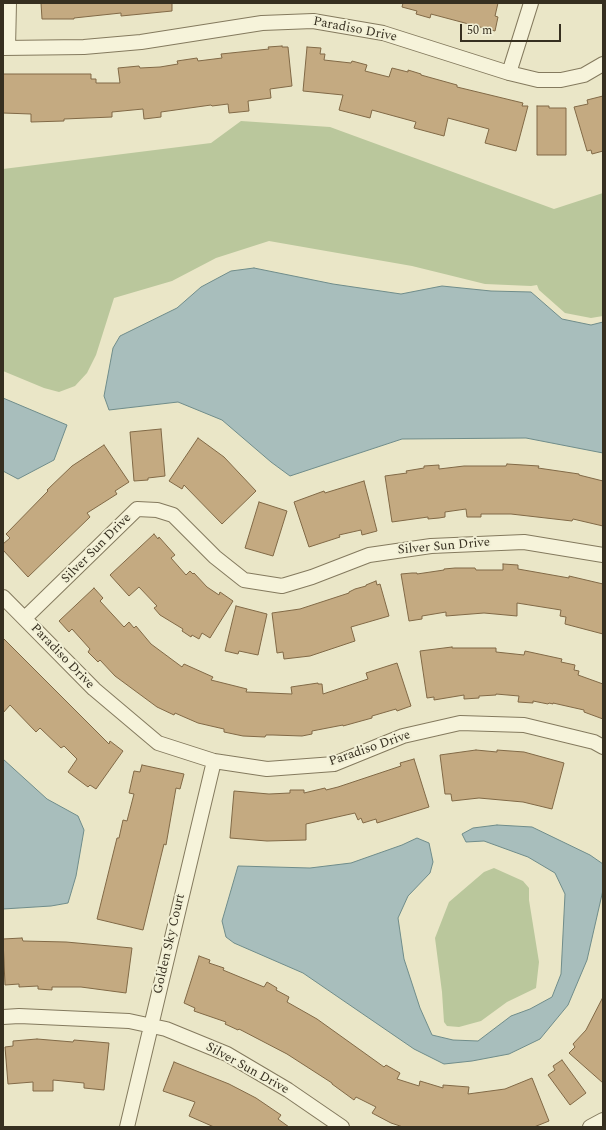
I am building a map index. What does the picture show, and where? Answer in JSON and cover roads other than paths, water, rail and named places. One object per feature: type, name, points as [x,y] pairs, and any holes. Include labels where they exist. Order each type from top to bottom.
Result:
[{"type":"street","points":[[5,48],[9,3]]},
{"type":"street","points":[[509,73],[531,3]]},
{"type":"street","name":"Paradiso Drive","points":[[5,48],[84,47],[141,42],[262,23],[314,21],[383,33],[509,73],[538,80],[561,80],[584,75],[603,64]]},
{"type":"street","name":"Silver Sun Drive","points":[[25,618],[137,509],[157,510],[173,515],[215,557],[244,580],[282,586],[312,577],[369,555],[431,546],[524,542],[603,555]]},
{"type":"street","name":"Paradiso Drive","points":[[3,597],[94,690],[158,743],[214,760],[267,769],[334,764],[404,736],[460,723],[524,725],[594,742],[603,747]]},
{"type":"street","name":"Golden Sky Court","points":[[127,1127],[214,760]]},
{"type":"street","name":"Silver Sun Drive","points":[[3,1017],[19,1016],[129,1021],[166,1029],[226,1054],[288,1090],[342,1127]]},
{"type":"street","points":[[590,1127],[603,1120]]},
{"type":"water","points":[[254,268],[333,284],[401,294],[442,286],[491,291],[531,292],[562,319],[591,325],[603,322],[603,453],[526,438],[402,439],[290,476],[271,462],[222,420],[178,402],[109,410],[104,396],[113,348],[120,336],[177,308],[201,287],[231,271]]},
{"type":"water","points":[[3,398],[67,425],[54,460],[18,479],[3,471]]},
{"type":"water","points":[[3,759],[47,799],[78,816],[84,830],[76,876],[68,903],[51,906],[3,909]]},
{"type":"water","points":[[497,825],[532,827],[590,855],[603,864],[603,890],[587,960],[568,1005],[540,1039],[509,1054],[472,1061],[444,1064],[414,1049],[303,973],[234,943],[226,937],[222,921],[238,866],[310,868],[351,863],[402,845],[417,838],[429,843],[433,862],[430,873],[408,896],[398,918],[404,959],[420,1008],[432,1035],[453,1040],[478,1041],[511,1016],[530,1009],[552,997],[561,974],[565,894],[555,873],[528,857],[484,841],[466,842],[462,834],[473,828]]}]
